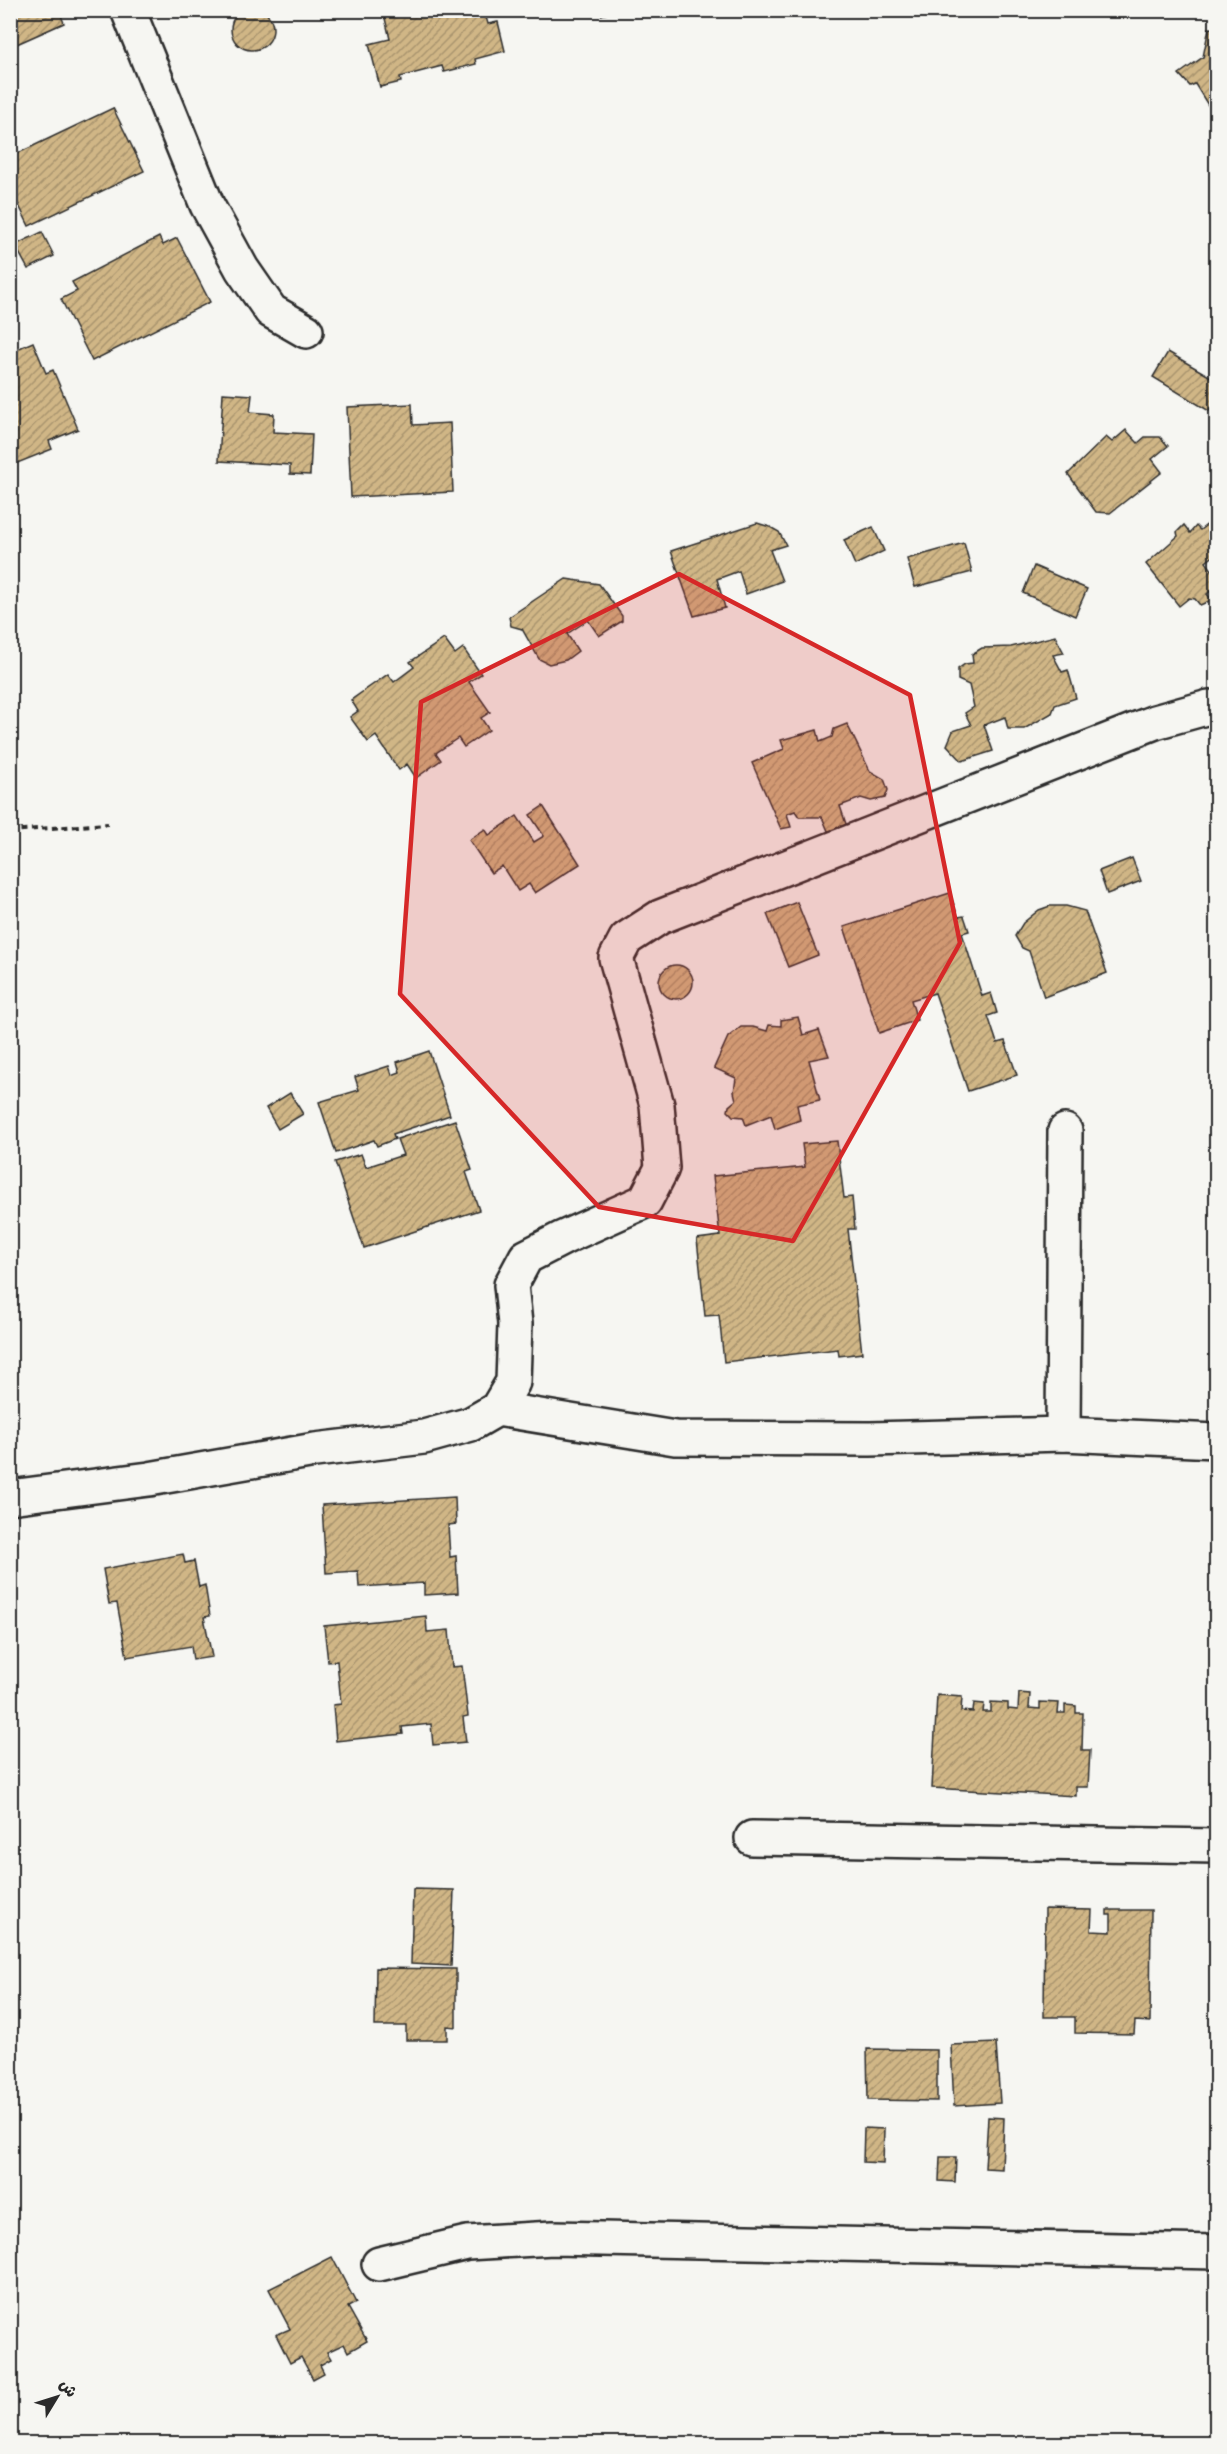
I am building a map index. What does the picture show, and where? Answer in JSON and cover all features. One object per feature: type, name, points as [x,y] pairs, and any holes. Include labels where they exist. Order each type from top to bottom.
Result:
[{"type":"street","points":[[128,10],[207,205],[242,270],[271,311],[306,331]]},
{"type":"street","points":[[10,1497],[149,1479],[315,1450],[424,1437],[471,1425],[497,1409],[513,1382],[515,1324],[511,1285],[526,1257],[645,1201],[662,1168],[657,1105],[616,958],[626,939],[660,917],[1155,722],[1209,707],[1216,708]]},
{"type":"street","points":[[1063,1434],[1065,1131]]},
{"type":"street","points":[[497,1409],[675,1438],[870,1439],[1063,1434],[1216,1441]]},
{"type":"street","points":[[753,1838],[1216,1846]]},
{"type":"street","points":[[380,2264],[467,2243],[553,2238],[1216,2252]]},
{"type":"path","points":[[10,831],[108,824]]},
{"type":"highlighted area","points":[[679,574],[910,695],[960,943],[793,1241],[599,1207],[400,994],[421,702]]},
{"type":"building","points":[[252,8],[267,14],[273,29],[267,44],[252,50],[237,44],[231,29],[237,14]]},
{"type":"building","points":[[10,10],[59,10],[64,23],[10,47]]},
{"type":"building","points":[[383,10],[484,10],[488,24],[498,22],[505,51],[475,59],[476,64],[444,72],[442,66],[400,77],[401,82],[380,87],[369,44],[390,39]]},
{"type":"building","points":[[600,10],[619,10],[601,15]]},
{"type":"building","points":[[1209,28],[1216,29],[1216,107],[1211,110],[1195,84],[1190,86],[1179,74],[1203,57]]},
{"type":"building","points":[[113,108],[144,171],[29,226],[10,187],[10,157]]},
{"type":"building","points":[[42,232],[54,256],[28,269],[15,245]]},
{"type":"building","points":[[159,237],[163,245],[177,238],[210,302],[92,361],[61,299],[77,291],[72,282]]},
{"type":"building","points":[[33,342],[46,373],[53,370],[78,429],[49,441],[52,449],[10,466],[10,352]]},
{"type":"building","points":[[1168,352],[1216,380],[1216,399],[1209,411],[1153,377]]},
{"type":"building","points":[[223,393],[252,395],[250,412],[274,414],[273,432],[312,434],[310,475],[290,474],[290,465],[219,461]]},
{"type":"building","points":[[412,404],[413,425],[450,423],[453,492],[351,497],[347,407]]},
{"type":"building","points":[[1126,430],[1138,443],[1145,437],[1160,437],[1168,446],[1152,459],[1162,472],[1110,513],[1096,512],[1068,474],[1106,437],[1112,442]]},
{"type":"building","points":[[757,523],[779,532],[786,545],[770,550],[782,581],[746,594],[739,571],[717,579],[725,608],[694,616],[671,551]]},
{"type":"building","points":[[1209,523],[1216,532],[1216,554],[1206,562],[1216,575],[1216,587],[1207,594],[1212,600],[1200,605],[1195,599],[1189,598],[1179,606],[1146,564],[1178,536],[1177,532],[1184,525],[1190,533],[1196,526],[1200,530]]},
{"type":"building","points":[[873,527],[884,551],[855,565],[844,540]]},
{"type":"building","points":[[964,543],[972,572],[915,587],[907,559]]},
{"type":"building","points":[[1034,566],[1087,589],[1075,616],[1023,593]]},
{"type":"building","points":[[566,579],[599,584],[622,616],[622,621],[599,636],[588,620],[567,634],[578,651],[566,660],[549,664],[539,659],[522,629],[511,626],[509,617]]},
{"type":"building","points":[[1055,636],[1064,653],[1053,655],[1062,672],[1068,670],[1076,698],[1055,705],[1052,713],[1024,729],[1008,729],[1005,717],[984,725],[993,751],[962,761],[947,745],[953,731],[971,725],[965,713],[974,707],[969,685],[958,680],[958,669],[965,664],[973,663],[972,654],[982,648],[1011,647]]},
{"type":"building","points":[[444,639],[455,654],[463,648],[481,674],[469,682],[490,712],[481,718],[489,730],[464,747],[458,738],[436,753],[441,760],[416,778],[407,764],[399,770],[376,736],[368,742],[350,717],[358,711],[351,700],[388,674],[394,682],[414,667],[410,662]]},
{"type":"building","points":[[847,724],[870,771],[884,779],[888,790],[885,798],[871,801],[861,798],[840,806],[846,824],[837,831],[828,831],[822,817],[799,817],[795,811],[787,814],[791,827],[781,829],[752,763],[784,749],[781,740],[817,730],[820,742],[832,737],[834,729]]},
{"type":"building","points":[[543,806],[580,864],[535,893],[529,884],[518,891],[502,866],[491,873],[469,840],[485,829],[489,835],[517,816],[534,842],[544,836],[530,815]]},
{"type":"building","points":[[1132,858],[1141,881],[1107,894],[1099,871]]},
{"type":"building","points":[[950,893],[958,917],[964,916],[969,931],[962,933],[982,996],[991,993],[997,1013],[988,1016],[997,1043],[1005,1041],[1017,1075],[968,1091],[935,993],[911,1000],[917,1020],[879,1033],[844,927]]},
{"type":"building","points":[[797,902],[818,955],[788,967],[767,914]]},
{"type":"building","points":[[1050,906],[1066,906],[1085,911],[1107,973],[1044,997],[1029,951],[1022,948],[1015,936],[1023,923],[1039,910]]},
{"type":"building","points":[[676,965],[688,970],[693,982],[688,994],[676,999],[664,994],[659,982],[664,970]]},
{"type":"building","points":[[798,1017],[803,1035],[819,1030],[829,1056],[809,1060],[820,1100],[797,1105],[800,1120],[775,1129],[771,1115],[746,1125],[743,1117],[733,1116],[728,1111],[729,1106],[736,1100],[734,1092],[736,1078],[714,1068],[728,1037],[741,1027],[753,1027],[767,1031],[769,1025],[781,1026],[781,1020]]},
{"type":"building","points":[[429,1051],[450,1115],[393,1134],[395,1139],[377,1146],[374,1140],[336,1153],[319,1102],[359,1090],[355,1077],[389,1066],[392,1075],[400,1072],[397,1062]]},
{"type":"building","points":[[290,1093],[303,1114],[278,1129],[266,1108]]},
{"type":"building","points":[[455,1120],[472,1170],[466,1172],[479,1210],[364,1248],[335,1162],[361,1154],[366,1167],[403,1155],[397,1139]]},
{"type":"building","points":[[837,1141],[844,1198],[852,1197],[855,1229],[848,1229],[862,1353],[839,1356],[838,1349],[724,1362],[719,1315],[705,1316],[697,1239],[720,1236],[713,1176],[805,1167],[802,1144]]},
{"type":"building","points":[[455,1497],[456,1524],[448,1525],[450,1557],[456,1556],[458,1593],[424,1595],[424,1583],[359,1587],[358,1571],[326,1573],[322,1505]]},
{"type":"building","points":[[183,1554],[185,1563],[194,1561],[199,1587],[205,1585],[210,1616],[204,1617],[212,1657],[193,1660],[191,1646],[127,1657],[117,1603],[109,1604],[103,1569]]},
{"type":"building","points":[[426,1616],[427,1632],[449,1630],[452,1667],[462,1666],[468,1716],[463,1717],[466,1742],[433,1745],[431,1724],[402,1727],[403,1734],[336,1741],[333,1705],[341,1704],[337,1661],[328,1662],[324,1626]]},
{"type":"building","points":[[1019,1693],[1030,1694],[1029,1708],[1040,1709],[1040,1702],[1059,1703],[1058,1713],[1065,1713],[1065,1705],[1076,1706],[1076,1713],[1083,1713],[1082,1750],[1090,1750],[1088,1787],[1076,1787],[1076,1796],[932,1788],[937,1695],[962,1697],[961,1711],[973,1712],[974,1703],[984,1704],[983,1712],[991,1712],[991,1702],[1008,1703],[1008,1709],[1018,1710]]},
{"type":"building","points":[[413,1889],[454,1890],[451,1966],[411,1964]]},
{"type":"building","points":[[1045,1909],[1092,1910],[1091,1931],[1111,1932],[1111,1915],[1107,1915],[1107,1910],[1151,1910],[1150,2022],[1135,2021],[1134,2034],[1075,2033],[1075,2017],[1044,2017]]},
{"type":"building","points":[[376,1968],[456,1969],[456,2027],[447,2026],[447,2040],[406,2040],[406,2026],[375,2026]]},
{"type":"building","points":[[996,2043],[1000,2103],[954,2106],[951,2045]]},
{"type":"building","points":[[867,2049],[937,2050],[937,2101],[868,2100]]},
{"type":"building","points":[[988,2117],[1004,2118],[1002,2169],[985,2168]]},
{"type":"building","points":[[864,2128],[884,2129],[883,2163],[863,2162]]},
{"type":"building","points":[[940,2157],[956,2157],[955,2182],[939,2181]]},
{"type":"building","points":[[332,2257],[356,2303],[348,2307],[367,2341],[348,2352],[344,2344],[327,2352],[331,2359],[320,2365],[324,2373],[313,2379],[301,2357],[290,2363],[276,2335],[290,2329],[269,2289]]}]
